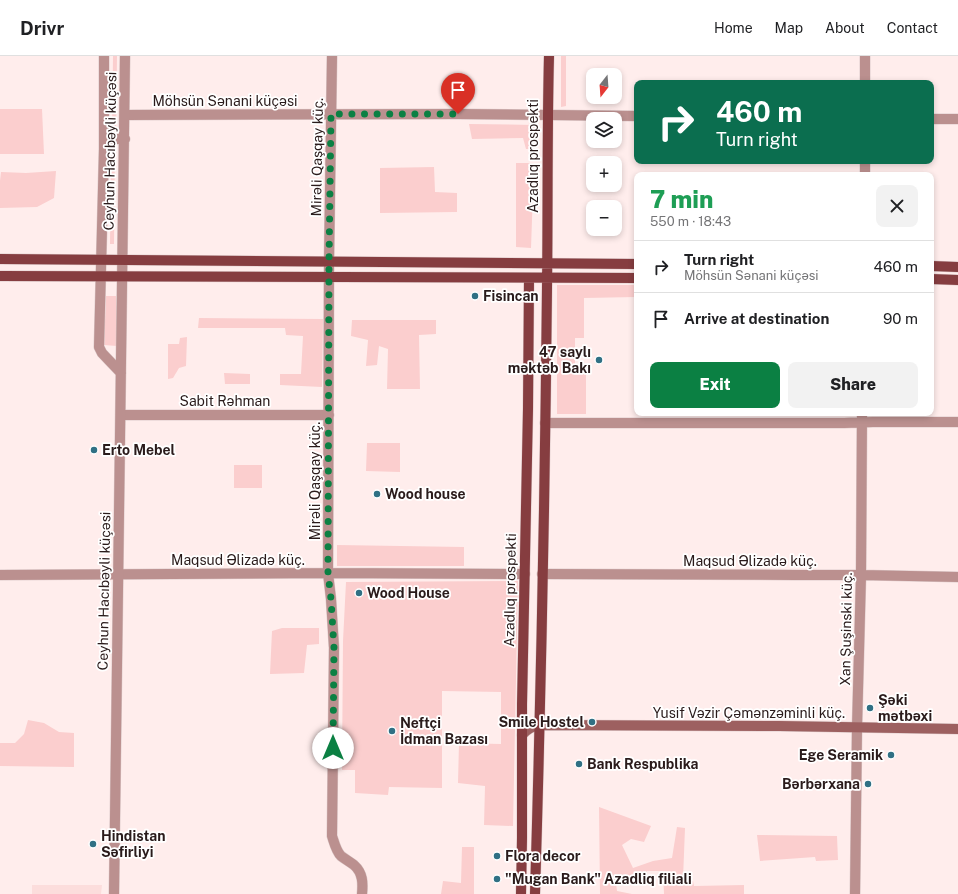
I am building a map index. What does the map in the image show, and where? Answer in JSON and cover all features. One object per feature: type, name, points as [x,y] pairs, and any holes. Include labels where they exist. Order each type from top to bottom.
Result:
[{"type":"main road","name":"Azadlıq prospekti","points":[[547,283],[547,115],[549,56]]},
{"type":"main road","points":[[2,259],[519,264],[547,260],[560,264],[634,264]]},
{"type":"main road","points":[[934,266],[958,267]]},
{"type":"main road","points":[[0,276],[329,277],[525,281],[547,283],[559,278],[634,278]]},
{"type":"main road","points":[[934,280],[958,280]]},
{"type":"main road","name":"Azadlıq prospekti","points":[[521,894],[524,574],[528,417],[525,281]]},
{"type":"main road","points":[[535,894],[547,283]]},
{"type":"main road","points":[[522,735],[527,729],[535,725],[539,725]]},
{"type":"main road","name":"Yusif Vəzir Çəmənzəminli küç.","points":[[539,725],[779,726],[958,729]]},
{"type":"street","name":"Ceyhun Hacıbəyli küçəsi","points":[[104,56],[104,139],[99,347],[102,354],[121,373]]},
{"type":"street","name":"Ceyhun Hacıbəyli küçəsi","points":[[114,894],[122,288],[127,276],[128,260],[123,247],[125,56]]},
{"type":"street","name":"Mirəli Qaşqay küç.","points":[[332,56],[329,262],[328,573],[334,648],[332,836],[340,855],[359,870],[362,882],[362,894]]},
{"type":"street","points":[[865,56],[865,80]]},
{"type":"street","name":"Möhsün Sənani küçəsi","points":[[125,115],[458,114],[634,116]]},
{"type":"street","points":[[934,119],[958,119]]},
{"type":"street","points":[[104,139],[125,139]]},
{"type":"street","name":"Sabit Rəhman","points":[[121,415],[329,415]]},
{"type":"street","points":[[545,422],[862,418],[958,422]]},
{"type":"street","name":"Xan Şuşinski küç.","points":[[855,894],[861,575],[862,418]]},
{"type":"street","name":"Maqsud Əlizadə küç.","points":[[0,575],[328,573],[524,574]]},
{"type":"street","name":"Maqsud Əlizadə küç.","points":[[542,574],[753,574],[958,577]]},
{"type":"shaded area","points":[[113,56],[117,56],[116,133],[112,133]]},
{"type":"shaded area","points":[[561,56],[566,56],[566,106],[561,107]]},
{"type":"shaded area","points":[[0,109],[42,109],[44,154],[0,154]]},
{"type":"shaded area","points":[[469,124],[535,125],[535,149],[526,149],[523,138],[472,139]]},
{"type":"shaded area","points":[[111,152],[115,152],[114,244],[110,244]]},
{"type":"shaded area","points":[[516,163],[534,163],[531,248],[516,247]]},
{"type":"shaded area","points":[[434,167],[435,192],[457,193],[457,212],[380,213],[380,168]]},
{"type":"shaded area","points":[[56,171],[54,198],[37,207],[0,208],[1,172],[26,173]]},
{"type":"shaded area","points":[[557,285],[634,285],[634,297],[584,298],[584,338],[575,338],[575,368],[586,369],[586,414],[557,414]]},
{"type":"shaded area","points":[[106,296],[116,296],[117,346],[104,345]]},
{"type":"shaded area","points":[[199,318],[323,319],[322,387],[280,385],[280,374],[301,374],[303,336],[286,335],[285,328],[198,328]]},
{"type":"shaded area","points":[[352,320],[436,320],[436,334],[419,335],[420,389],[387,389],[388,349],[379,346],[377,365],[366,366],[368,340],[351,336]]},
{"type":"shaded area","points":[[187,337],[186,366],[179,368],[173,378],[168,379],[168,344],[179,344],[180,338]]},
{"type":"shaded area","points":[[224,373],[250,374],[250,384],[225,384]]},
{"type":"shaded area","points":[[367,443],[400,443],[400,472],[366,471]]},
{"type":"shaded area","points":[[234,465],[262,465],[262,488],[234,488]]},
{"type":"shaded area","points":[[337,545],[464,547],[464,566],[337,566]]},
{"type":"shaded area","points":[[518,581],[513,826],[484,825],[485,786],[458,783],[459,743],[501,744],[501,692],[442,691],[442,788],[389,787],[388,795],[355,793],[355,770],[342,770],[343,641],[346,582]]},
{"type":"shaded area","points":[[282,628],[319,628],[319,644],[307,645],[304,673],[270,674],[272,631]]},
{"type":"shaded area","points":[[28,720],[44,723],[59,732],[74,733],[74,767],[0,766],[0,743],[15,743],[24,734]]},
{"type":"shaded area","points":[[599,807],[651,826],[644,842],[631,839],[622,845],[633,868],[653,861],[672,858],[677,827],[685,828],[683,879],[693,881],[694,886],[744,885],[744,894],[664,894],[663,871],[647,871],[647,878],[615,876],[617,891],[632,894],[600,894]]},
{"type":"shaded area","points":[[757,835],[837,836],[838,860],[816,861],[815,857],[760,861]]},
{"type":"shaded area","points":[[462,847],[474,847],[474,894],[441,894],[443,881],[461,883]]},
{"type":"shaded area","points":[[32,885],[102,885],[101,894],[32,894]]},
{"type":"place","name":"Fisincan","points":[[475,296]]},
{"type":"place","name":"47 saylı məktəb Bakı","points":[[599,360]]},
{"type":"place","name":"Erto Mebel","points":[[94,450]]},
{"type":"place","name":"Wood house","points":[[377,494]]},
{"type":"place","name":"Wood House","points":[[359,593]]},
{"type":"place","name":"Şəki mətbəxi","points":[[870,708]]},
{"type":"place","name":"Smile Hostel","points":[[592,722]]},
{"type":"place","name":"Neftçi İdman Bazası","points":[[392,731]]},
{"type":"place","name":"Ege Seramik","points":[[891,755]]},
{"type":"place","name":"Bank Respublika","points":[[579,764]]},
{"type":"place","name":"Bərbərxana","points":[[868,784]]},
{"type":"place","name":"Hindistan Səfirliyi","points":[[93,844]]},
{"type":"place","name":"Flora decor","points":[[497,856]]},
{"type":"place","name":"\"Mugan Bank\" Azadliq filiali","points":[[497,879]]},
{"type":"route","points":[[333,748],[334,648],[328,573],[331,114],[458,114]]}]
